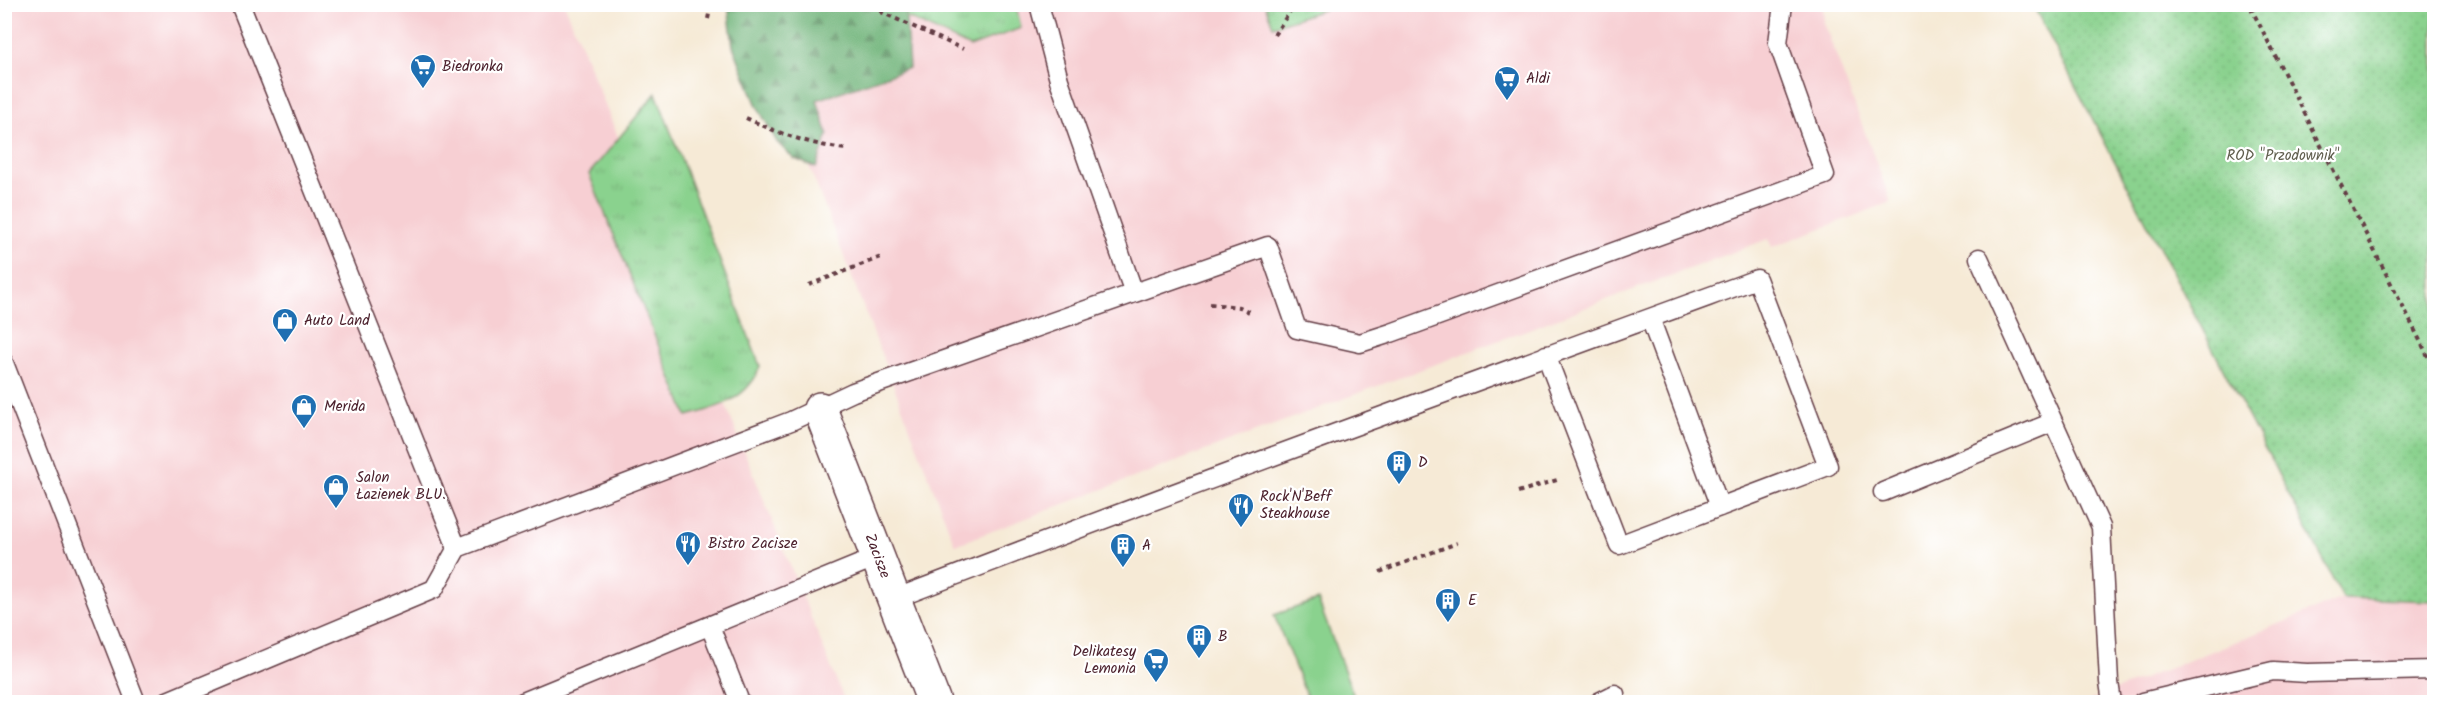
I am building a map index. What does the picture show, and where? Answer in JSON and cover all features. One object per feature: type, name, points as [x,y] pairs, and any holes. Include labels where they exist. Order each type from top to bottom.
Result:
[{"type":"street","name":"Zacisze","points":[[820,409],[934,702]]},
{"type":"lane","points":[[240,4],[457,548]]},
{"type":"lane","points":[[1038,4],[1059,80],[1134,293]]},
{"type":"lane","points":[[165,702],[434,589],[457,548],[820,409],[853,392],[1268,246],[1297,329],[1360,343],[1825,176],[1778,43],[1783,4]]},
{"type":"lane","points":[[1979,258],[2101,526],[2112,702]]},
{"type":"lane","points":[[894,599],[1546,355],[1757,279],[1828,466],[1619,544],[1546,355]]},
{"type":"lane","points":[[1650,318],[1720,507]]},
{"type":"lane","points":[[4,363],[136,702]]},
{"type":"lane","points":[[1884,492],[2053,422]]},
{"type":"lane","points":[[523,702],[877,557]]},
{"type":"lane","points":[[710,626],[740,702]]},
{"type":"lane","points":[[2143,702],[2273,671],[2307,673],[2434,670]]},
{"type":"path","points":[[708,19],[711,4]]},
{"type":"path","points":[[874,4],[883,13],[963,50]]},
{"type":"path","points":[[1274,35],[1295,4]]},
{"type":"path","points":[[2262,4],[2252,10],[2434,369]]},
{"type":"path","points":[[746,118],[783,135],[832,147],[846,148]]},
{"type":"path","points":[[809,285],[881,257]]},
{"type":"path","points":[[1518,492],[1590,469]]},
{"type":"path","points":[[1380,572],[1457,543]]},
{"type":"shaded area","points":[[4,5],[565,5],[845,702],[5,702]]},
{"type":"shaded area","points":[[747,5],[1823,5],[1824,23],[1891,202],[1772,247],[1768,239],[955,545]]},
{"type":"shaded area","points":[[2343,598],[2434,601],[2434,702],[2086,702]]},
{"type":"green space","points":[[1265,4],[1338,5],[1273,26]]},
{"type":"green space","points":[[728,5],[905,5],[909,68],[817,100],[828,135],[816,168],[793,158],[777,142],[757,106],[733,46]]},
{"type":"green space","points":[[905,5],[1016,5],[1021,28],[970,47],[906,17]]},
{"type":"green space","name":"ROD \"Przodownik\"","points":[[2033,5],[2434,5],[2434,601],[2343,598]]},
{"type":"green space","points":[[656,93],[760,366],[755,377],[740,394],[720,406],[687,416],[589,174]]},
{"type":"green space","points":[[1318,600],[1356,702],[1309,702],[1274,615]]},
{"type":"place","name":"Biedronka","points":[[423,90]]},
{"type":"place","name":"Aldi","points":[[1507,102]]},
{"type":"place","name":"Auto Land","points":[[285,344]]},
{"type":"place","name":"Merida","points":[[304,430]]},
{"type":"place","name":"D","points":[[1399,486]]},
{"type":"place","name":"Salon Łazienek BLU.","points":[[336,510]]},
{"type":"place","name":"Rock'N'Beff Steakhouse","points":[[1241,529]]},
{"type":"place","name":"Bistro Zacisze","points":[[688,567]]},
{"type":"place","name":"A","points":[[1123,569]]},
{"type":"place","name":"E","points":[[1448,624]]},
{"type":"place","name":"B","points":[[1199,660]]},
{"type":"place","name":"Delikatesy Lemonia","points":[[1156,684]]}]
